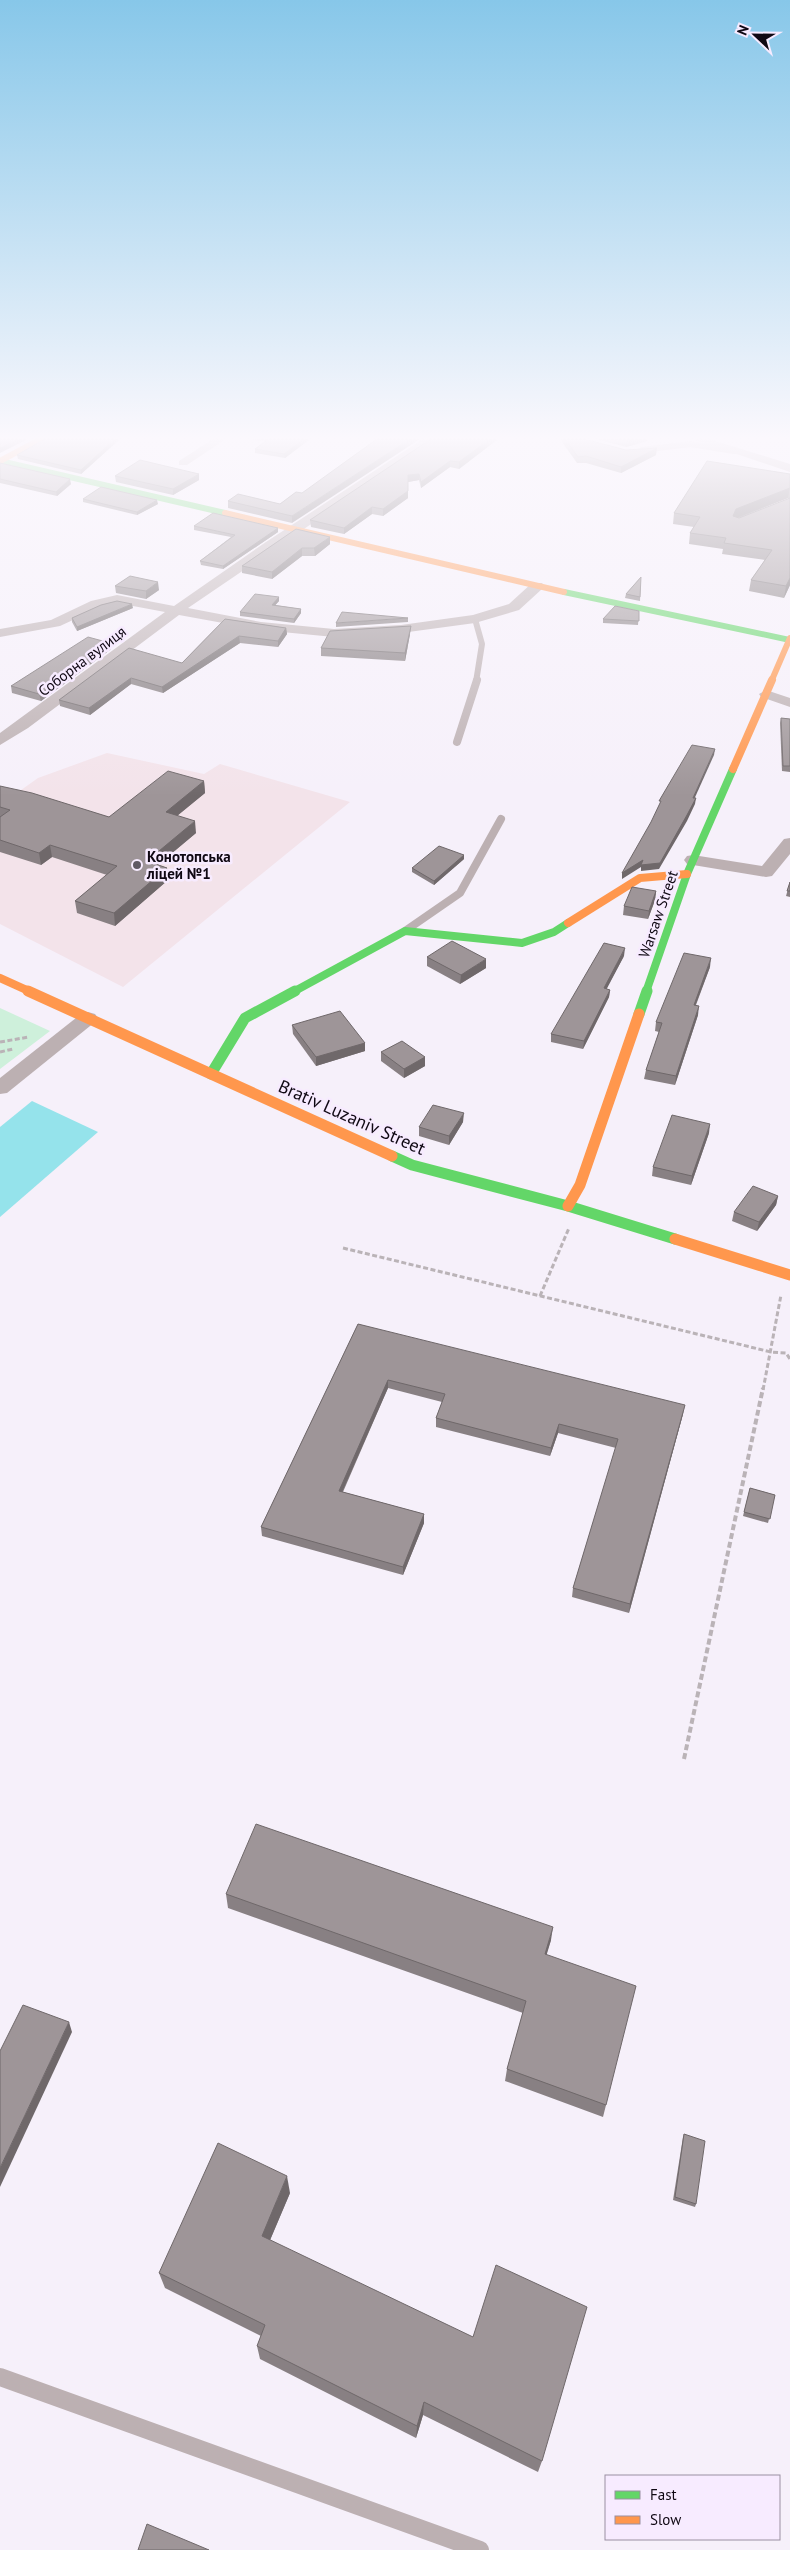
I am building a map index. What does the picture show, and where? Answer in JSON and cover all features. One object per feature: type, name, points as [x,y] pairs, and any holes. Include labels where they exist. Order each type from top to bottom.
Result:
[{"type":"street","name":"Соборна вулиця","points":[[0,740],[49,706],[176,610],[251,558]]},
{"type":"street","points":[[414,558],[790,639]]},
{"type":"street","points":[[0,633],[55,623],[96,604],[117,599],[261,626],[334,633],[401,629],[475,619],[514,607],[537,586]]},
{"type":"street","name":"Warsaw Street","points":[[568,1206],[580,1185],[690,867],[790,639]]},
{"type":"street","points":[[766,694],[790,703]]},
{"type":"street","points":[[211,1074],[245,1018],[405,931],[522,943],[554,932],[640,878],[690,867],[766,872],[790,843]]},
{"type":"street","name":"Brativ Luzaniv Street","points":[[0,978],[412,1165],[568,1206],[790,1275]]},
{"type":"street","points":[[0,1088],[88,1018]]},
{"type":"lane","points":[[457,742],[477,680],[482,644],[475,619]]},
{"type":"lane","points":[[405,931],[460,893],[502,819]]},
{"type":"lane","points":[[0,2377],[480,2550]]},
{"type":"path","points":[[0,1042],[38,1036]]},
{"type":"path","points":[[540,1296],[570,1227]]},
{"type":"path","points":[[342,1248],[771,1352],[786,1353],[790,1359]]},
{"type":"path","points":[[684,1759],[771,1352],[782,1289]]},
{"type":"shaded area","name":"Конотопська ліцей №1","points":[[107,753],[204,774],[220,764],[350,802],[123,987],[0,924],[0,805],[38,778]]},
{"type":"green space","points":[[0,1008],[50,1031],[0,1069]]},
{"type":"water","points":[[32,1101],[98,1132],[0,1217],[0,1127]]},
{"type":"building","points":[[204,558],[235,558],[223,566],[200,561]]},
{"type":"building","points":[[254,558],[290,558],[272,572],[242,566]]},
{"type":"building","points":[[766,558],[790,558],[790,578],[786,586],[751,580]]},
{"type":"building","points":[[130,576],[158,582],[146,591],[115,586]]},
{"type":"building","points":[[641,577],[640,597],[626,594]]},
{"type":"building","points":[[255,594],[279,597],[272,605],[301,609],[294,619],[240,612]]},
{"type":"building","points":[[117,601],[132,604],[77,627],[72,618],[101,605]]},
{"type":"building","points":[[615,606],[639,611],[639,621],[603,619]]},
{"type":"building","points":[[342,612],[408,618],[336,623]]},
{"type":"building","points":[[225,619],[286,628],[278,641],[239,636],[162,687],[131,678],[89,708],[59,700],[129,648],[182,663]]},
{"type":"building","points":[[411,626],[405,653],[321,648],[330,631]]},
{"type":"building","points":[[88,637],[110,643],[39,694],[11,686]]},
{"type":"building","points":[[781,718],[790,719],[790,766],[783,766]]},
{"type":"building","points":[[692,745],[715,749],[693,798],[696,798],[687,815],[660,863],[641,865],[643,860],[622,873],[651,822],[661,801],[659,801]]},
{"type":"building","points":[[168,771],[204,781],[166,812],[195,821],[147,861],[167,868],[114,913],[75,901],[117,866],[50,845],[39,853],[0,840],[0,817],[10,810],[0,807],[0,786],[32,793],[109,817]]},
{"type":"building","points":[[439,846],[464,855],[434,881],[412,868]]},
{"type":"building","points":[[632,887],[656,891],[649,911],[624,906]]},
{"type":"building","points":[[452,941],[486,959],[461,975],[427,957]]},
{"type":"building","points":[[604,943],[625,948],[604,988],[610,990],[584,1041],[551,1034]]},
{"type":"building","points":[[684,953],[711,958],[694,1005],[699,1006],[676,1076],[646,1070],[662,1023],[656,1022]]},
{"type":"building","points":[[340,1011],[365,1043],[316,1057],[292,1025]]},
{"type":"building","points":[[402,1041],[425,1057],[404,1069],[381,1052]]},
{"type":"building","points":[[433,1105],[464,1113],[449,1136],[419,1127]]},
{"type":"building","points":[[672,1115],[710,1124],[692,1176],[653,1167]]},
{"type":"building","points":[[753,1186],[778,1196],[759,1222],[734,1212]]},
{"type":"building","points":[[358,1324],[685,1405],[630,1604],[573,1588],[618,1439],[559,1424],[551,1448],[436,1418],[445,1394],[388,1380],[339,1491],[424,1514],[403,1567],[261,1527]]},
{"type":"building","points":[[750,1488],[775,1495],[770,1519],[744,1512]]},
{"type":"building","points":[[256,1824],[553,1927],[545,1954],[636,1986],[606,2105],[507,2069],[526,2001],[226,1894]]},
{"type":"building","points":[[23,2005],[69,2022],[0,2168],[0,2051]]},
{"type":"building","points":[[684,2134],[705,2141],[696,2204],[675,2197]]},
{"type":"building","points":[[218,2143],[287,2176],[262,2236],[473,2337],[496,2265],[587,2307],[542,2461],[424,2402],[417,2426],[257,2346],[265,2325],[159,2273]]},
{"type":"building","points":[[147,2524],[209,2550],[138,2550]]},
{"type":"traffic: fast","points":[[564,592],[790,640]]},
{"type":"traffic: fast","points":[[639,1014],[687,874],[733,769]]},
{"type":"traffic: fast","points":[[211,1074],[245,1018],[405,931],[522,943],[554,932],[568,923]]},
{"type":"traffic: fast","points":[[392,1156],[412,1165],[568,1206],[675,1239]]},
{"type":"traffic: slow","points":[[418,558],[564,592]]},
{"type":"traffic: slow","points":[[733,769],[790,638]]},
{"type":"traffic: slow","points":[[568,923],[640,878],[687,874]]},
{"type":"traffic: slow","points":[[0,978],[392,1156]]},
{"type":"traffic: slow","points":[[568,1206],[580,1185],[639,1014]]},
{"type":"traffic: slow","points":[[675,1239],[790,1275]]},
{"type":"place","name":"Конотопська ліцей №1","points":[[137,865]]}]
